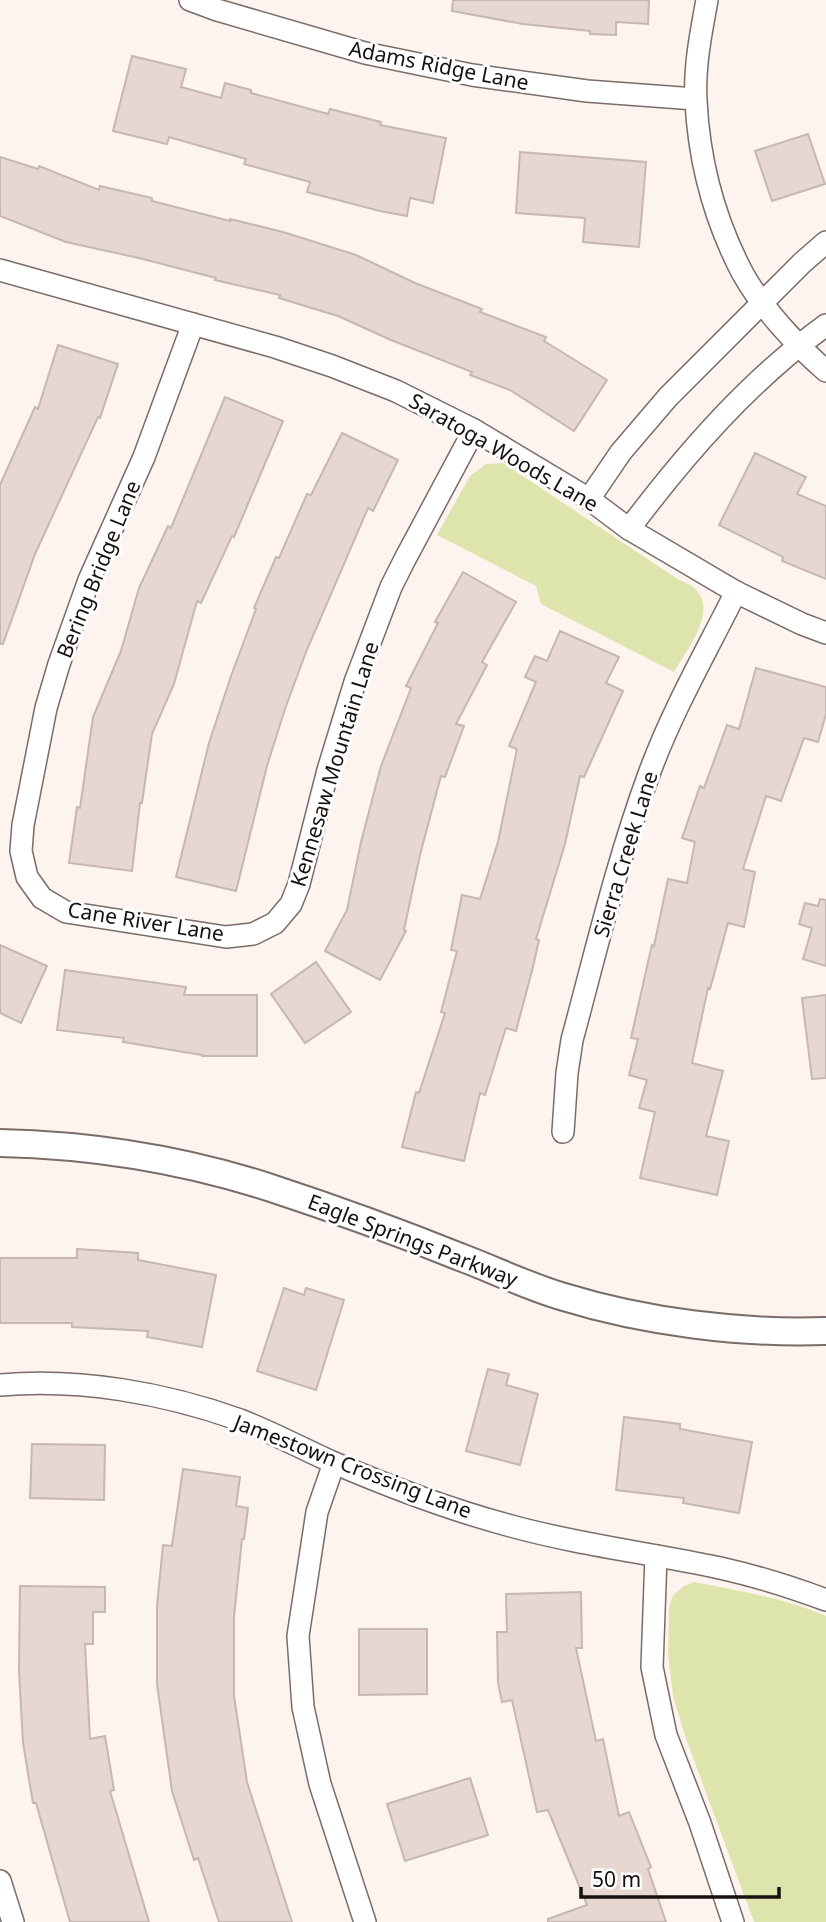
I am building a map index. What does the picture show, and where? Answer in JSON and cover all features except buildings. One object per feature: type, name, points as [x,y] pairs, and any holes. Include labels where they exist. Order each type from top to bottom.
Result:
[{"type":"street","name":"Adams Ridge Lane","points":[[190,0],[365,53],[472,75],[587,91],[695,99]]},
{"type":"street","points":[[707,0],[698,51],[695,99],[700,146],[719,223],[744,276],[797,346],[826,371]]},
{"type":"street","points":[[589,499],[621,452],[667,397],[826,242]]},
{"type":"street","name":"Saratoga Woods Lane","points":[[0,270],[275,347],[396,391],[474,430],[589,499],[629,529],[736,592],[826,633]]},
{"type":"street","name":"Bering Bridge Lane","points":[[41,898],[27,877],[21,852],[23,825],[46,709],[89,580],[144,457],[193,324]]},
{"type":"street","points":[[629,529],[706,433],[756,382],[826,325]]},
{"type":"street","name":"Kennesaw Mountain Lane","points":[[253,934],[275,923],[291,904],[299,884],[328,770],[364,658],[404,561],[474,430]]},
{"type":"street","name":"Sierra Creek Lane","points":[[563,1132],[572,1040],[626,840],[675,709],[736,592]]},
{"type":"street","name":"Cane River Lane","points":[[41,898],[66,912],[226,937],[253,934]]},
{"type":"street","name":"Eagle Springs Parkway","points":[[0,1143],[51,1144],[174,1163],[268,1187],[381,1226],[563,1297],[639,1315],[721,1327],[826,1331]]},
{"type":"street","name":"Jamestown Crossing Lane","points":[[0,1385],[84,1386],[158,1396],[240,1420],[334,1463],[421,1497],[510,1526],[591,1545],[719,1568],[771,1581],[826,1600]]},
{"type":"street","points":[[334,1463],[317,1512],[298,1636],[303,1707],[320,1784],[365,1922]]},
{"type":"street","points":[[656,1556],[652,1667],[666,1735],[700,1823],[733,1922]]},
{"type":"street","points":[[0,1881],[13,1922]]},
{"type":"green space","points":[[503,463],[692,586],[700,595],[703,605],[699,629],[674,672],[541,604],[536,586],[437,535],[470,476],[486,464]]},
{"type":"green space","points":[[694,1582],[778,1600],[826,1616],[826,1922],[754,1922],[685,1736],[673,1696],[668,1655],[669,1607],[673,1595]]}]
